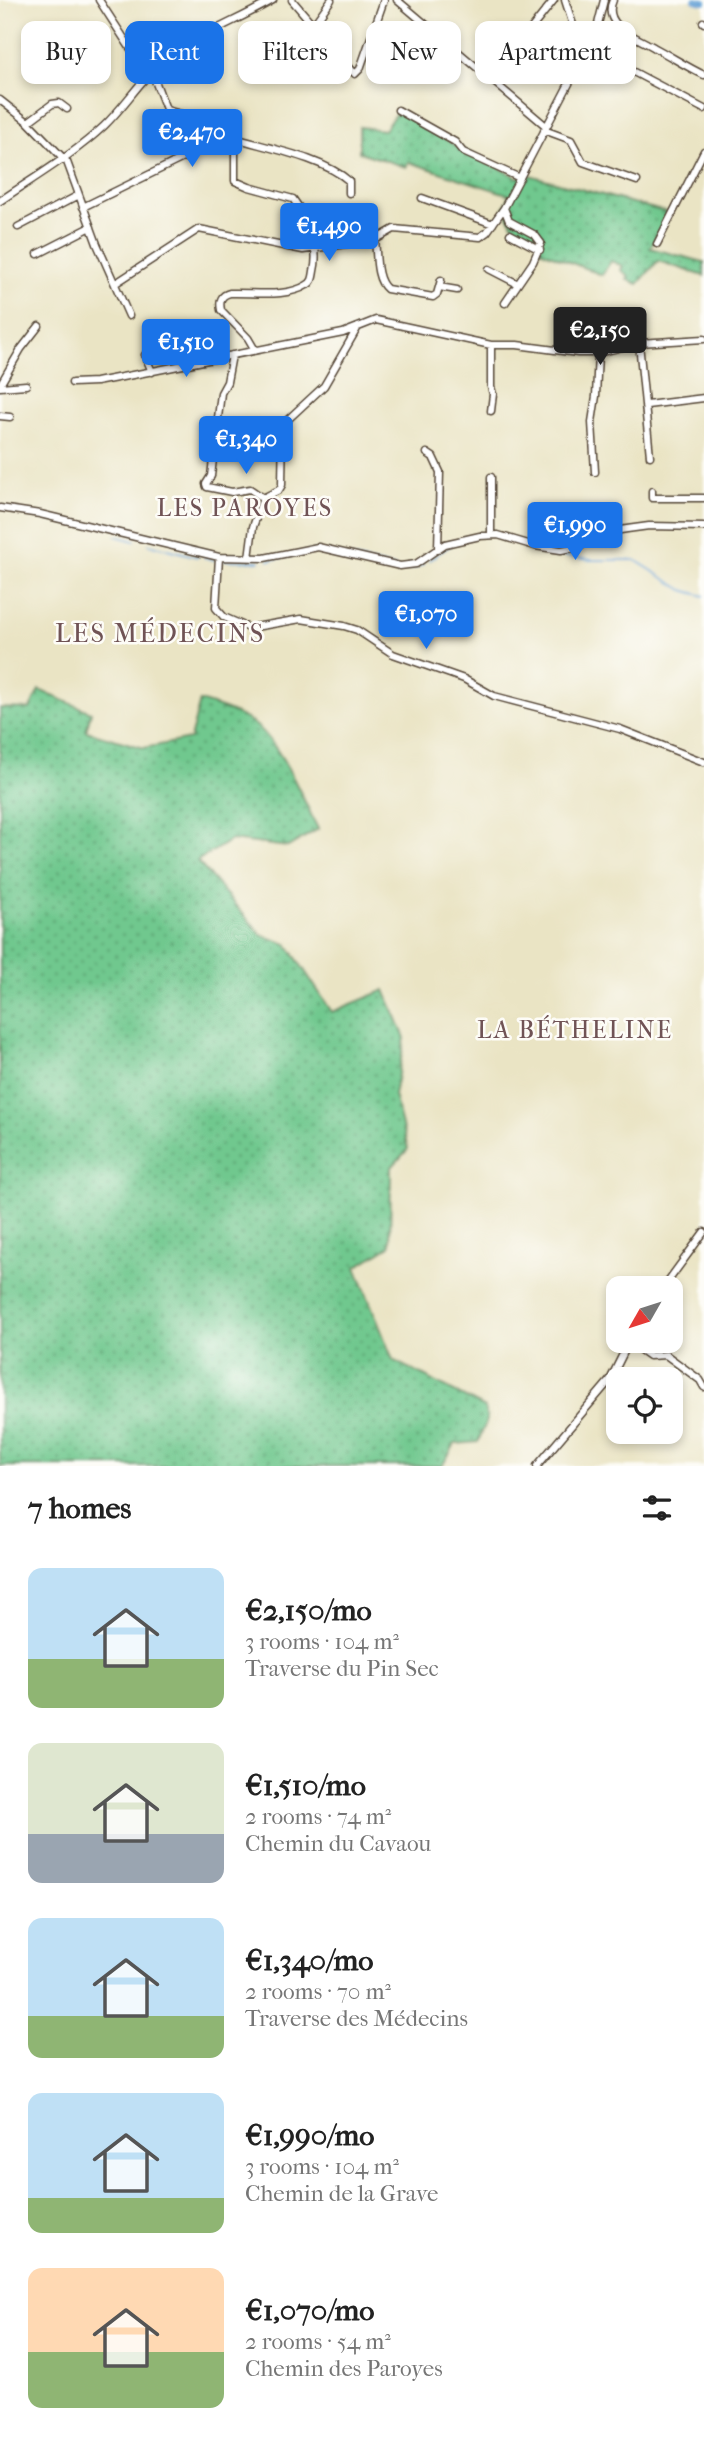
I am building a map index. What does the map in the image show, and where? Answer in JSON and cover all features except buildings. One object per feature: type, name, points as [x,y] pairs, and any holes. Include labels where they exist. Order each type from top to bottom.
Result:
[{"type":"street","points":[[99,0],[125,40]]},
{"type":"street","points":[[224,27],[274,0]]},
{"type":"street","points":[[316,21],[331,0]]},
{"type":"street","points":[[397,0],[475,66]]},
{"type":"street","points":[[537,21],[554,0]]},
{"type":"street","points":[[565,0],[572,21]]},
{"type":"street","points":[[599,21],[604,0]]},
{"type":"street","points":[[613,0],[609,8],[611,18],[627,33],[704,75]]},
{"type":"street","points":[[295,1],[312,21]]},
{"type":"street","points":[[352,70],[355,74],[360,69],[382,4]]},
{"type":"street","points":[[636,73],[704,109]]},
{"type":"street","points":[[0,201],[103,127],[140,84]]},
{"type":"street","points":[[83,207],[183,158],[156,84]]},
{"type":"street","points":[[497,84],[545,128],[571,140],[583,162],[637,181]]},
{"type":"street","points":[[116,283],[199,229],[303,250],[375,240],[394,229],[477,237],[487,232],[504,208],[568,84]]},
{"type":"street","points":[[0,100],[28,122],[63,158],[130,316]]},
{"type":"street","points":[[28,122],[52,104],[59,103],[67,109]]},
{"type":"street","points":[[166,110],[207,123],[231,133],[235,138],[292,155],[341,174],[349,181],[349,193]]},
{"type":"street","points":[[398,110],[456,142],[463,152],[520,178]]},
{"type":"street","points":[[235,138],[235,181],[293,199],[307,222],[316,248],[313,280],[306,286],[282,293],[230,293],[220,300],[220,310],[248,338],[256,351]]},
{"type":"street","points":[[657,244],[704,151]]},
{"type":"street","points":[[18,227],[79,195]]},
{"type":"street","points":[[422,198],[492,224]]},
{"type":"street","points":[[504,208],[509,221],[540,239],[540,250],[505,303]]},
{"type":"street","points":[[38,254],[91,228]]},
{"type":"street","points":[[510,234],[540,250]]},
{"type":"street","points":[[375,240],[380,278],[387,289],[433,297],[438,294],[440,283],[457,290]]},
{"type":"street","points":[[489,269],[518,284]]},
{"type":"street","points":[[72,383],[96,382],[152,372],[343,333],[368,321],[384,321],[492,345],[517,345],[557,352],[598,353],[639,343],[704,338]]},
{"type":"street","points":[[0,386],[21,349],[39,326]]},
{"type":"street","points":[[249,558],[253,527],[263,498],[276,492],[282,485],[283,424],[324,386],[358,327]]},
{"type":"street","points":[[639,343],[650,456]]},
{"type":"street","points":[[491,411],[492,345]]},
{"type":"street","points":[[595,472],[592,422],[598,353]]},
{"type":"street","points":[[145,355],[152,372]]},
{"type":"street","points":[[232,355],[227,382],[221,393],[211,476],[206,484],[207,487],[232,492],[250,489],[263,498]]},
{"type":"street","points":[[0,386],[26,385]]},
{"type":"street","points":[[647,405],[704,398]]},
{"type":"street","points":[[0,416],[10,417]]},
{"type":"street","points":[[427,453],[433,457],[440,472],[438,549]]},
{"type":"street","points":[[491,477],[491,534]]},
{"type":"street","points":[[652,492],[652,498],[704,498]]},
{"type":"street","points":[[0,508],[51,517],[219,557],[264,558],[318,547],[400,566],[416,564],[445,544],[491,534],[542,548],[561,550],[579,547],[601,533],[649,526],[704,527]]},
{"type":"street","points":[[597,516],[601,533]]},
{"type":"street","points":[[219,557],[216,608],[224,617],[240,625],[249,628],[301,619],[344,626],[357,630],[393,654],[464,680],[494,696],[620,729],[704,762]]},
{"type":"street","points":[[672,1276],[704,1232]]},
{"type":"street","points":[[537,1466],[610,1380],[624,1353]]},
{"type":"street","points":[[645,1353],[649,1356],[666,1355],[700,1380],[704,1387]]},
{"type":"green space","points":[[398,110],[458,147],[519,178],[522,173],[669,213],[650,248],[704,262],[704,276],[658,261],[638,284],[627,279],[629,276],[621,270],[623,266],[611,261],[602,275],[540,250],[540,239],[513,225],[504,208],[510,195],[409,162],[406,167],[359,152],[359,127],[384,130]]},
{"type":"green space","points":[[39,690],[91,712],[86,731],[144,748],[190,739],[200,701],[243,717],[258,727],[273,744],[294,779],[318,829],[288,847],[231,840],[197,861],[261,935],[287,944],[332,1012],[385,990],[405,1038],[394,1095],[408,1149],[391,1168],[390,1246],[356,1267],[393,1360],[485,1408],[487,1420],[478,1442],[455,1444],[442,1466],[0,1466],[0,708],[30,709]]},
{"type":"waterway","points":[[695,0],[704,2]]},
{"type":"waterway","points":[[42,518],[54,521]]},
{"type":"waterway","points":[[116,536],[135,541]]},
{"type":"waterway","points":[[149,544],[198,557]]},
{"type":"waterway","points":[[429,560],[451,545]]},
{"type":"waterway","points":[[538,549],[551,554]]},
{"type":"waterway","points":[[269,560],[315,551]]},
{"type":"waterway","points":[[555,555],[591,560],[635,560],[683,590],[704,596]]},
{"type":"waterway","points":[[204,557],[215,560]]},
{"type":"waterway","points":[[351,558],[396,568]]},
{"type":"waterway","points":[[223,560],[260,561]]},
{"type":"waterway","points":[[402,569],[413,569],[423,564]]},
{"type":"district","name":"LES PAROYES","points":[[245,508]]},
{"type":"district","name":"LES MÉDECINS","points":[[160,633]]},
{"type":"district","name":"LA BÉTHELINE","points":[[575,1030]]}]
